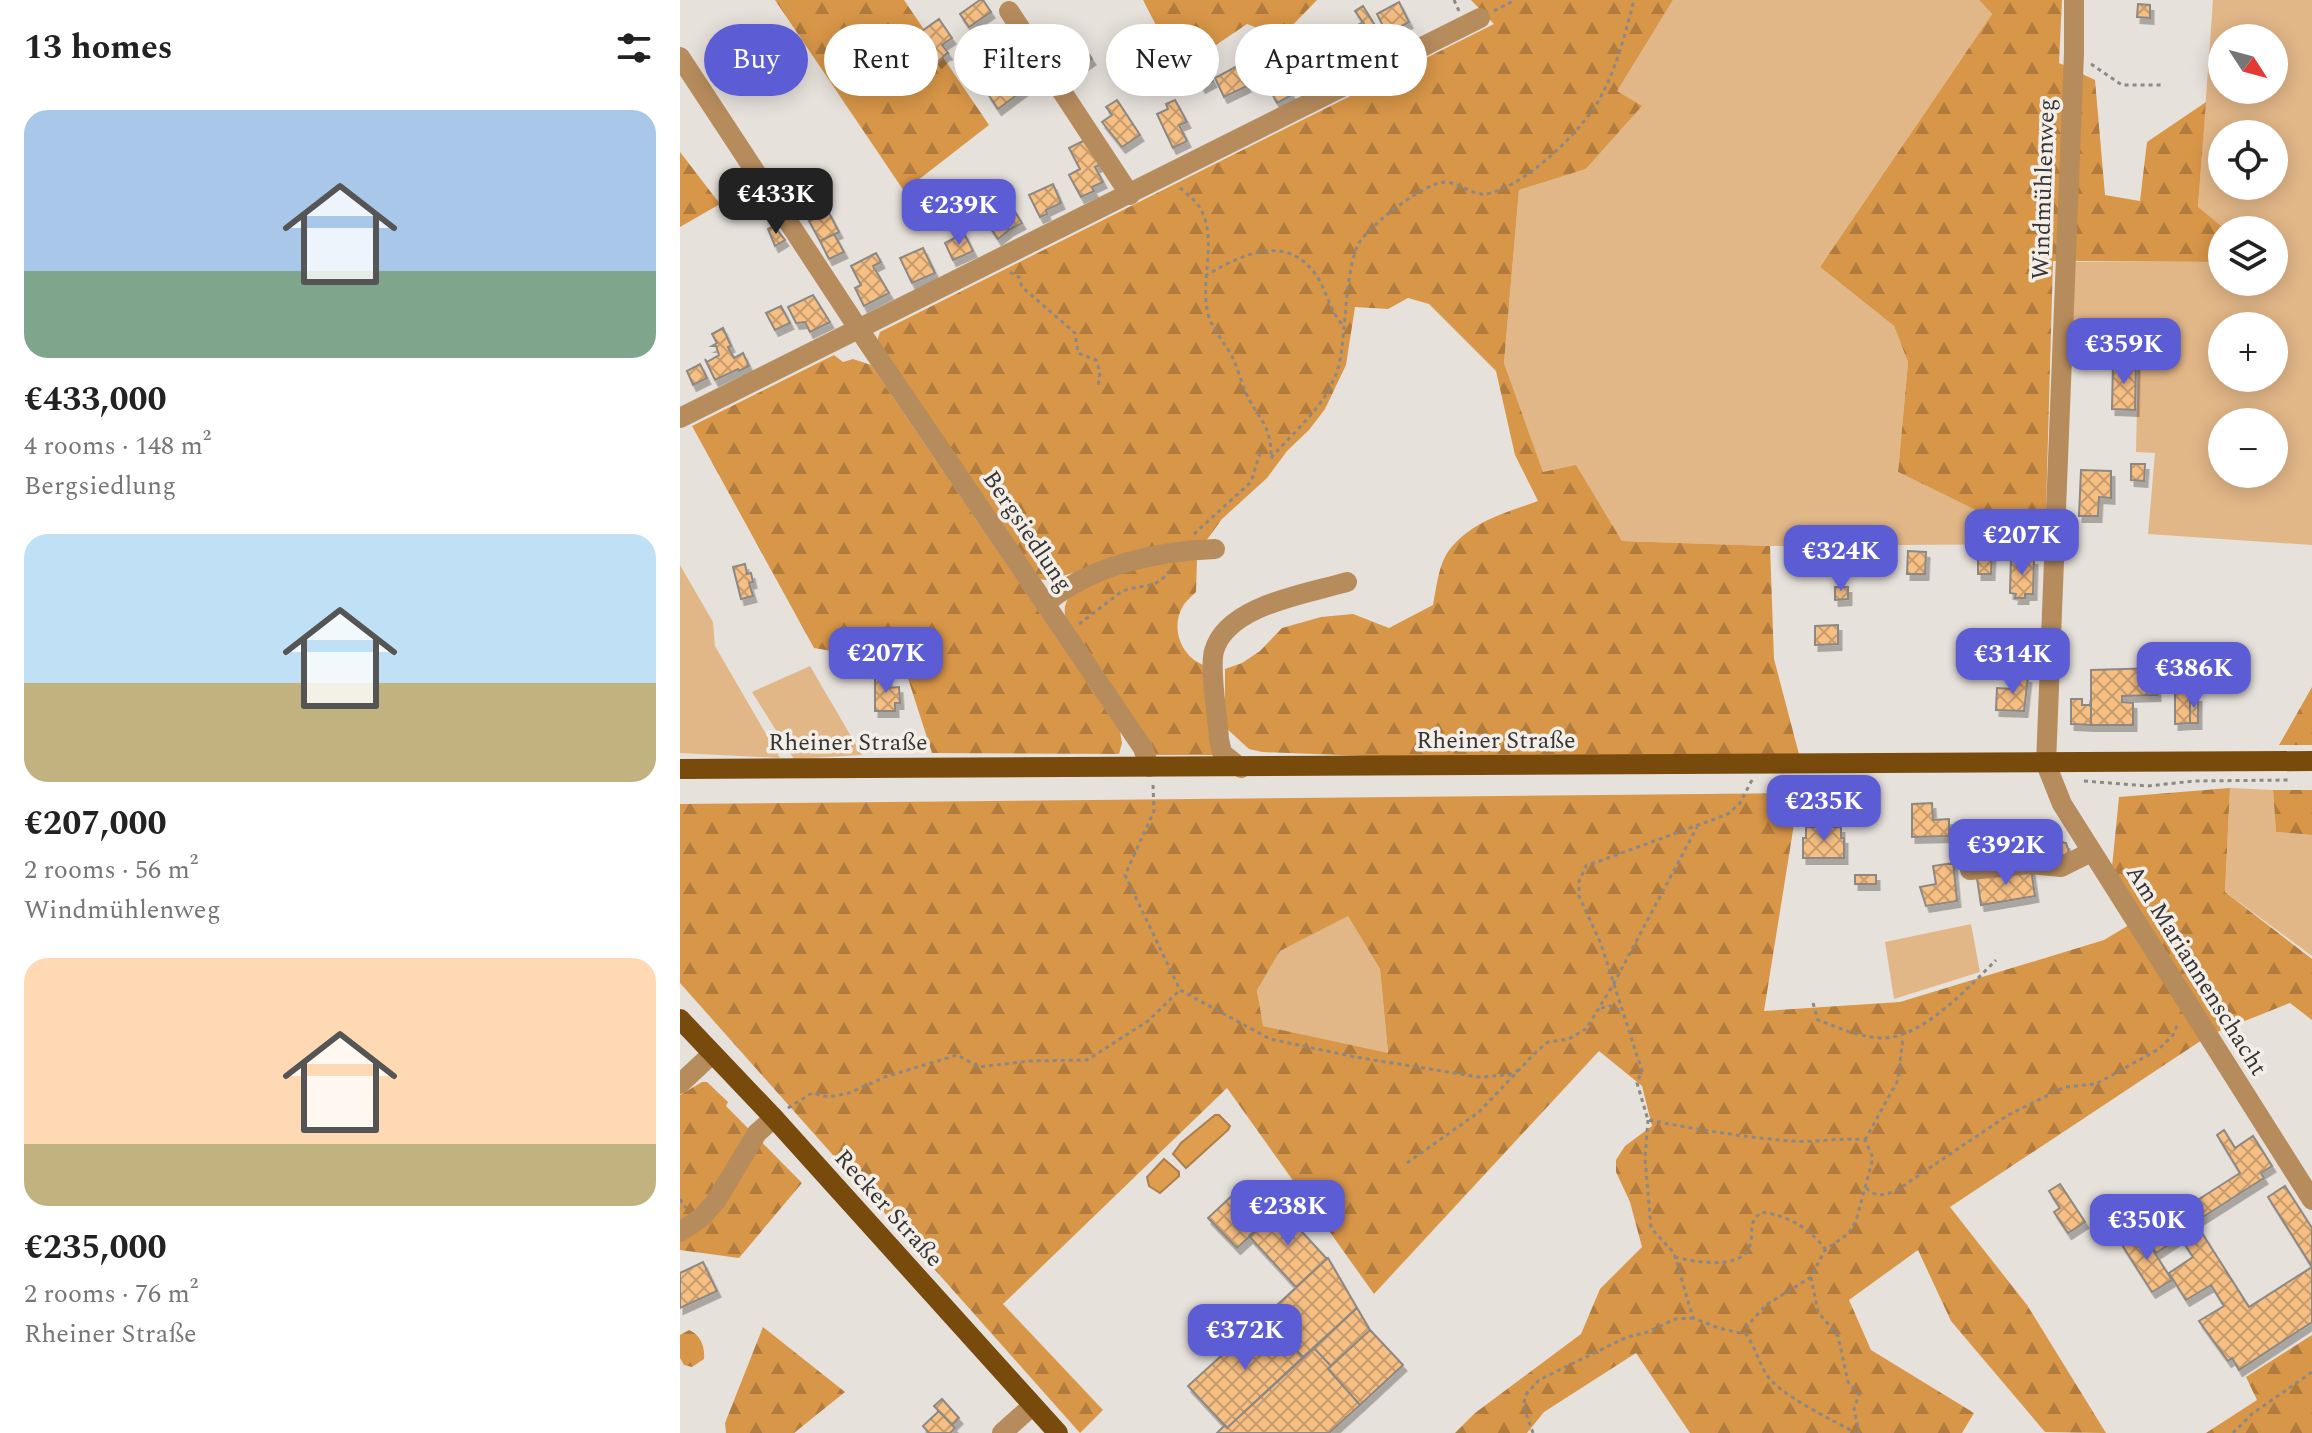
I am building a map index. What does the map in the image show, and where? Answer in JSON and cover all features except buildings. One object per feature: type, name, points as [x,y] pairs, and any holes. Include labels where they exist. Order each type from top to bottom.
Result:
[{"type":"main road","name":"Rheiner Straße","points":[[680,769],[2312,761]]},
{"type":"main road","name":"Recker Straße","points":[[680,1019],[774,1118],[1058,1433]]},
{"type":"street","name":"Windmühlenweg","points":[[2046,764],[2074,0]]},
{"type":"street","points":[[1009,11],[1130,195]]},
{"type":"street","points":[[680,418],[1480,18]]},
{"type":"street","name":"Bergsiedlung","points":[[680,57],[858,328],[1143,748],[1149,767]]},
{"type":"street","points":[[1046,603],[1090,573],[1174,552],[1215,549]]},
{"type":"street","points":[[1241,768],[1222,753],[1219,739],[1214,652],[1227,627],[1250,612],[1347,582]]},
{"type":"street","name":"Am Mariannenschacht","points":[[2046,764],[2062,804],[2091,852],[2312,1200]]},
{"type":"street","points":[[1970,870],[2030,864],[2061,867],[2091,852]]},
{"type":"street","points":[[680,1084],[712,1054]]},
{"type":"street","points":[[680,1232],[702,1217],[716,1201],[757,1133],[774,1118]]},
{"type":"street","points":[[1002,1433],[1032,1406]]},
{"type":"path","points":[[1480,18],[1515,0]]},
{"type":"path","points":[[1168,175],[1198,205],[1207,227],[1204,292],[1213,330],[1230,352],[1247,394],[1262,418],[1271,440],[1271,458],[1323,401],[1340,362],[1351,273],[1360,242],[1379,222],[1428,187],[1446,182],[1482,195],[1503,188],[1533,169],[1568,138],[1594,108],[1609,77],[1634,0]]},
{"type":"path","points":[[2074,53],[2122,85],[2161,85]]},
{"type":"path","points":[[1205,276],[1255,251],[1285,251],[1297,256],[1316,275],[1343,325]]},
{"type":"path","points":[[1001,260],[1007,271],[1019,277],[1022,287],[1075,333],[1078,353],[1096,360],[1100,372],[1098,387]]},
{"type":"path","points":[[1064,631],[1129,588],[1160,583],[1172,567],[1174,552],[1251,482],[1260,453]]},
{"type":"path","points":[[1693,1318],[1675,1257],[1651,1228],[1645,1158],[1648,1120],[1637,1083],[1642,1071],[1597,933],[1579,896],[1579,881],[1586,866],[1728,814],[1740,803],[1753,780],[1754,766]]},
{"type":"path","points":[[1149,767],[1154,811],[1125,875],[1180,990],[1270,1039],[1355,1057],[1479,1077],[1509,1075],[1518,1070]]},
{"type":"path","points":[[2080,781],[2148,786],[2194,781],[2297,780]]},
{"type":"path","points":[[1407,1163],[1479,1112],[1548,1042],[1569,1039],[1586,1029],[1613,985],[1697,827]]},
{"type":"path","points":[[1813,1003],[1818,1020],[1829,1024],[1865,1036],[1886,1038],[1903,1035],[1931,1018],[1996,960]]},
{"type":"path","points":[[774,1118],[812,1093],[829,1097],[849,1093],[885,1077],[957,1055],[979,1067],[1029,1061],[1087,1060],[1148,1021],[1180,990]]},
{"type":"path","points":[[1600,1008],[1610,1006],[1622,1013]]},
{"type":"path","points":[[1865,1186],[1870,1192],[1882,1196],[1897,1190],[2008,1115],[2065,1087],[2096,1084],[2159,1049],[2173,1035],[2182,1011],[2188,1006]]},
{"type":"path","points":[[1865,1140],[1898,1080],[1903,1035]]},
{"type":"path","points":[[1648,1120],[1794,1141],[1841,1137],[1865,1140]]},
{"type":"path","points":[[1746,1334],[1748,1325],[1766,1305],[1811,1277],[1825,1250],[1848,1234],[1856,1221],[1873,1158],[1865,1140]]},
{"type":"path","points":[[1675,1257],[1715,1265],[1744,1255],[1749,1247],[1752,1221],[1761,1212],[1791,1219],[1825,1250]]},
{"type":"path","points":[[1811,1277],[1818,1312],[1838,1336],[1848,1382],[1859,1394],[1854,1409],[1858,1433]]},
{"type":"path","points":[[1533,1433],[1523,1405],[1527,1393],[1539,1380],[1627,1337],[1648,1332],[1675,1319],[1693,1318],[1746,1334],[1756,1349],[1766,1376],[1804,1404],[1858,1433]]},
{"type":"path","points":[[2233,1433],[2252,1414],[2312,1372]]},
{"type":"shaded area","points":[[1673,0],[1979,0],[1992,14],[1820,267],[1894,326],[1908,362],[1898,472],[2045,544],[1770,546],[1622,541],[1576,466],[1543,473],[1504,363],[1519,190],[1586,169],[1641,107],[1616,91]]},
{"type":"shaded area","points":[[2213,0],[2312,0],[2312,545],[2148,534],[2155,453],[2136,452],[2138,361],[2071,360],[2073,262],[2208,262],[2208,296],[2288,296],[2288,216],[2208,216],[2198,208],[2208,69],[2208,104],[2288,104],[2288,24],[2211,24]]},
{"type":"shaded area","points":[[680,565],[713,622],[715,646],[780,758],[680,753]]},
{"type":"shaded area","points":[[810,666],[862,755],[794,759],[752,692]]},
{"type":"shaded area","points":[[2230,788],[2273,790],[2276,832],[2312,835],[2312,956],[2225,892]]},
{"type":"shaded area","points":[[1348,915],[1380,969],[1388,1054],[1262,1026],[1257,989],[1280,951]]},
{"type":"shaded area","points":[[1971,924],[1980,972],[1894,999],[1885,942]]},
{"type":"shaded area","points":[[1215,1115],[1230,1126],[1228,1130],[1186,1168],[1173,1154],[1181,1143]]},
{"type":"shaded area","points":[[1164,1159],[1179,1172],[1179,1176],[1160,1193],[1149,1186],[1147,1177]]},
{"type":"green space","points":[[775,0],[904,0],[920,24],[824,24],[824,73],[808,49],[808,24],[791,24]]},
{"type":"green space","points":[[1143,0],[1317,0],[1294,24],[1235,24],[1235,32],[1219,43],[1219,24],[1155,24]]},
{"type":"green space","points":[[1471,0],[1673,0],[1617,91],[1642,106],[1586,169],[1519,190],[1504,363],[1543,472],[1576,465],[1622,541],[1770,546],[1774,659],[1800,758],[1364,756],[1262,752],[1249,749],[1225,727],[1225,669],[1242,663],[1260,651],[1282,628],[1321,617],[1353,614],[1389,628],[1433,605],[1441,567],[1454,544],[1487,520],[1538,501],[1515,455],[1496,371],[1429,304],[1408,298],[1388,309],[1355,307],[1346,365],[1325,409],[1267,478],[1222,519],[1206,541],[1045,580],[1039,579],[877,341],[880,332],[1350,96],[1427,96],[1427,58],[1494,24]]},
{"type":"green space","points":[[1979,0],[2062,0],[2059,63],[2095,80],[2105,195],[2140,201],[2147,142],[2206,102],[2198,207],[2209,216],[2208,262],[2053,261],[2045,544],[1898,472],[1908,362],[1894,326],[1820,267],[1992,14]]},
{"type":"green space","points":[[938,50],[954,74],[954,96],[969,96],[989,125],[904,191],[840,96],[938,96]]},
{"type":"green space","points":[[680,152],[720,204],[680,227]]},
{"type":"green space","points":[[834,355],[843,362],[853,359],[871,365],[1120,731],[1122,743],[1119,754],[932,753],[903,663],[814,648],[692,426]]},
{"type":"green space","points":[[1193,556],[1197,561],[1196,592],[1179,614],[1178,632],[1189,655],[1203,665],[1215,755],[1156,755],[1066,619],[1065,608],[1075,590],[1091,579]]},
{"type":"green space","points":[[2312,687],[2312,745],[2279,745]]},
{"type":"green space","points":[[2230,788],[2225,892],[2312,959],[2312,1020],[2290,1003],[2212,1034],[2112,867],[2119,797]]},
{"type":"green space","points":[[2273,790],[2312,790],[2312,835],[2276,832]]},
{"type":"green space","points":[[1799,793],[1764,1011],[1900,1002],[2104,940],[2129,925],[2202,1040],[1950,1207],[2027,1305],[2106,1433],[2045,1432],[1951,1321],[1918,1250],[1849,1300],[1871,1350],[1974,1413],[1962,1433],[1690,1433],[1636,1353],[1544,1412],[1527,1433],[1455,1433],[1475,1413],[1581,1334],[1600,1289],[1642,1247],[1630,1202],[1616,1172],[1616,1160],[1625,1146],[1652,1126],[1642,1086],[1599,1051],[1374,1294],[1227,1088],[1003,1304],[1103,1410],[1080,1433],[680,983],[680,804]],"holes":[[[1348,916],[1380,969],[1388,1053],[1263,1026],[1257,990],[1280,951]]]},
{"type":"green space","points":[[707,1082],[728,1102],[726,1106],[802,1183],[739,1258],[680,1250],[680,1095]]},
{"type":"green space","points":[[763,1327],[845,1392],[794,1433],[726,1433],[725,1423]]},
{"type":"green space","points":[[689,1330],[699,1338],[704,1355],[704,1359],[692,1367],[684,1365],[680,1358],[680,1335]]},
{"type":"green space","points":[[2312,1335],[2312,1433],[2206,1433],[2257,1400],[2246,1377]]}]
